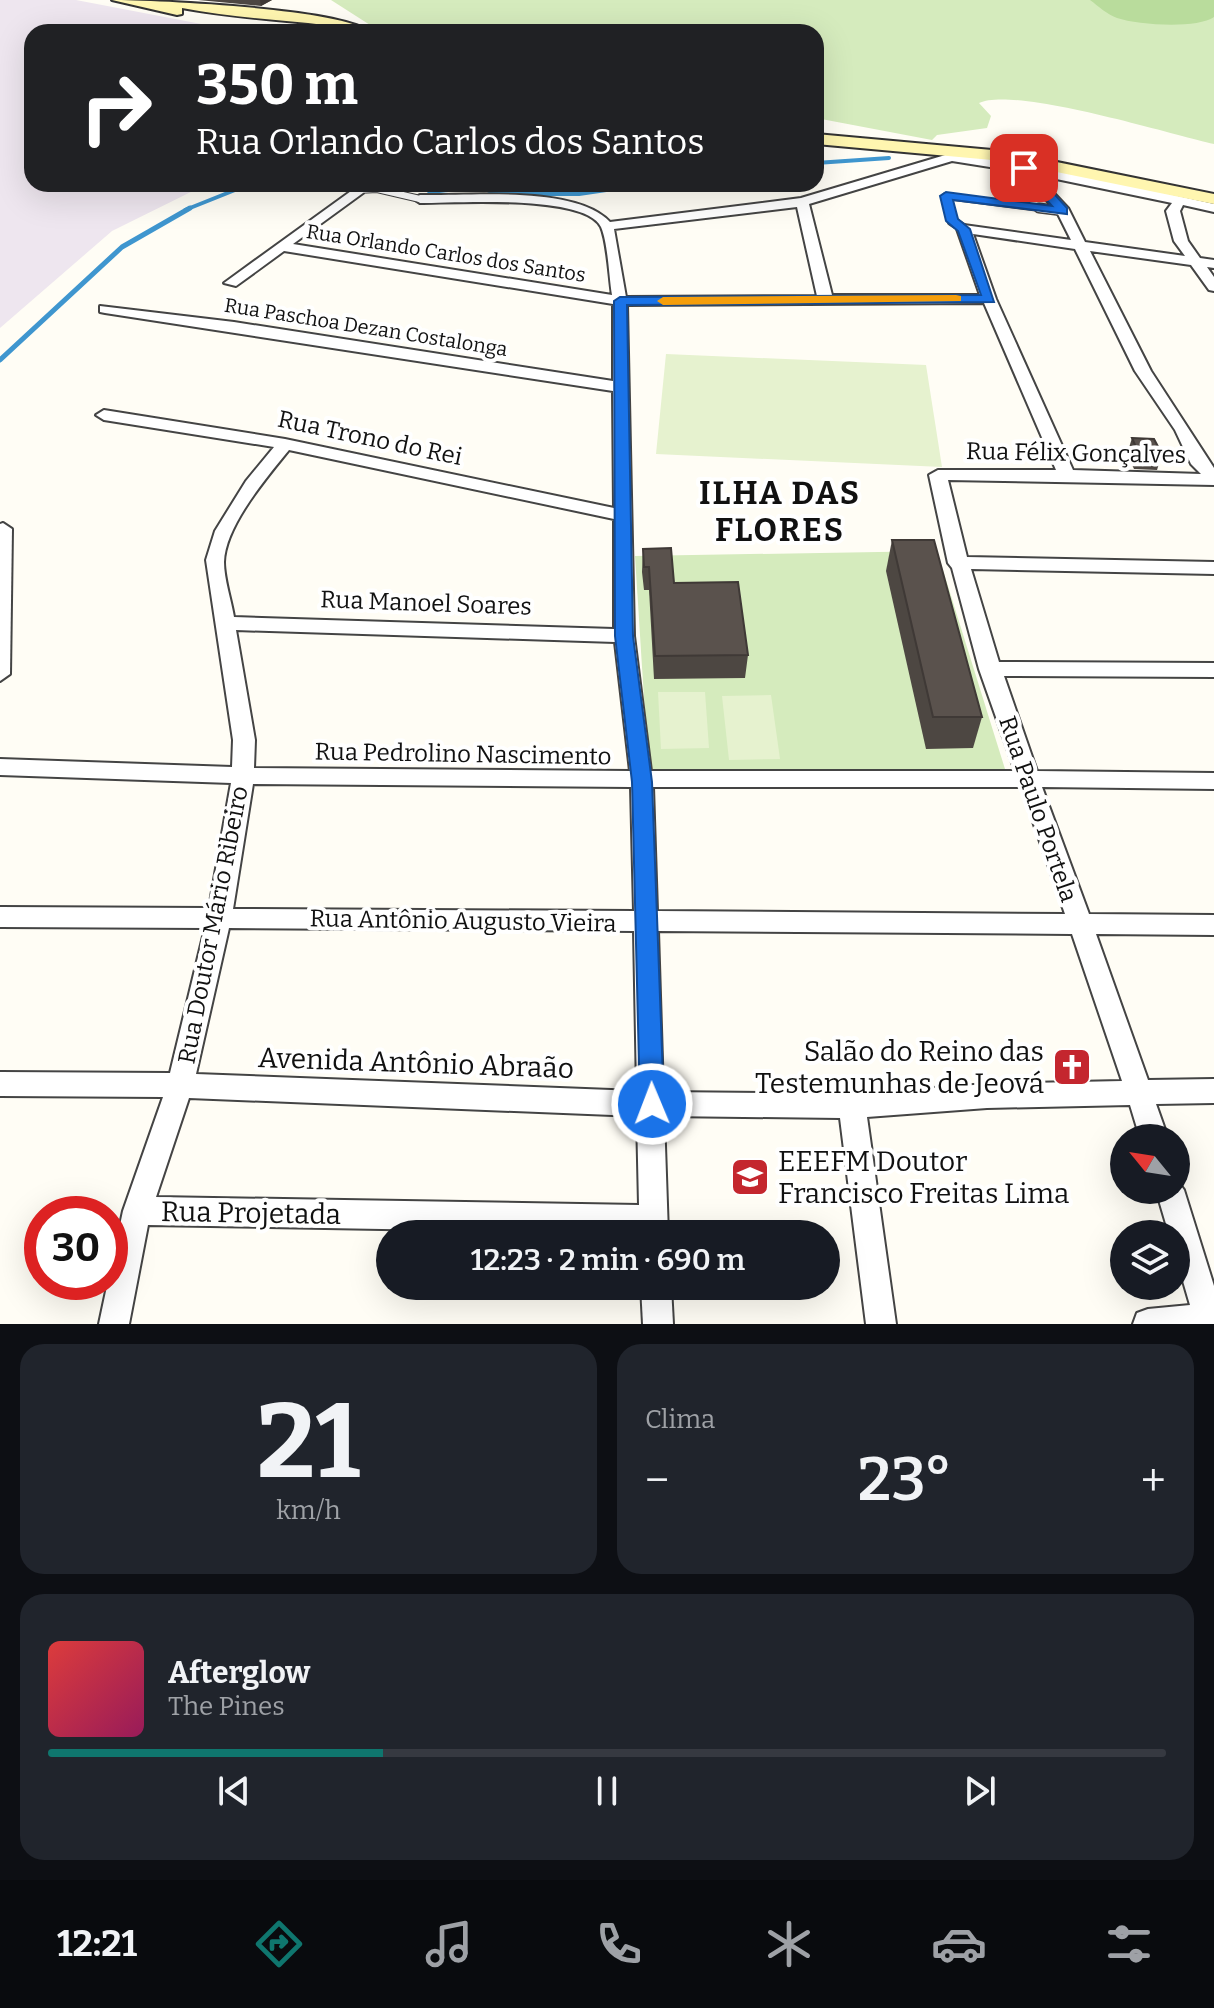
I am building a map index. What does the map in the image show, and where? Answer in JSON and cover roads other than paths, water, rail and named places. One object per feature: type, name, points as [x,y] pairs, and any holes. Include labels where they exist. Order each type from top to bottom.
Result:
[{"type":"main road","points":[[119,0],[237,24]]},
{"type":"main road","points":[[161,0],[245,15],[313,19],[332,24]]},
{"type":"main road","points":[[824,128],[904,138],[1114,176],[1214,199]]},
{"type":"main road","points":[[824,140],[973,152]]},
{"type":"street","points":[[607,226],[802,202],[952,157],[1024,168],[1214,208]]},
{"type":"street","points":[[1024,168],[1063,211],[1143,371],[1183,430],[1200,464],[1214,478]]},
{"type":"street","name":"Rua Orlando Carlos dos Santos","points":[[231,283],[355,192]]},
{"type":"street","points":[[420,199],[558,201],[594,212],[607,226],[620,301],[625,516],[624,636],[642,782],[654,1220]]},
{"type":"street","points":[[1181,199],[1173,211],[1175,225],[1181,241],[1214,287]]},
{"type":"street","points":[[802,202],[826,301]]},
{"type":"street","points":[[1067,475],[989,299],[964,229],[1214,264]]},
{"type":"street","name":"Rua Orlando Carlos dos Santos","points":[[280,246],[620,301],[989,299]]},
{"type":"street","name":"Rua Paschoa Dezan Costalonga","points":[[105,309],[235,325],[414,358],[621,387]]},
{"type":"street","name":"Rua Trono do Rei","points":[[104,415],[285,444],[625,516]]},
{"type":"street","name":"Rua Doutor Mário Ribeiro","points":[[114,1324],[137,1211],[180,1087],[220,916],[243,777],[244,740],[215,560],[224,531],[252,485],[285,444]]},
{"type":"street","name":"Rua Félix Gonçalves","points":[[938,475],[1214,478]]},
{"type":"street","name":"Rua Paulo Portela","points":[[938,475],[957,563],[989,669],[1150,1124]]},
{"type":"street","points":[[0,674],[3,529]]},
{"type":"street","points":[[957,563],[1214,568]]},
{"type":"street","name":"Rua Manoel Soares","points":[[226,623],[624,636]]},
{"type":"street","points":[[989,669],[1214,670]]},
{"type":"street","name":"Rua Pedrolino Nascimento","points":[[0,767],[243,777],[642,782],[1026,778],[1214,781]]},
{"type":"street","name":"Rua Antônio Augusto Vieira","points":[[0,917],[220,916],[648,924],[1077,921],[1214,925]]},
{"type":"street","name":"Avenida Antônio Abraão","points":[[0,1084],[180,1087],[652,1104],[852,1106],[1139,1090],[1214,1091]]},
{"type":"street","points":[[852,1106],[881,1324]]},
{"type":"street","points":[[1148,1324],[1211,1320],[1174,1204]]},
{"type":"street","name":"Rua Projetada","points":[[137,1211],[428,1220]]},
{"type":"street","points":[[657,1300],[658,1324]]},
{"type":"lane","points":[[390,192],[420,199]]},
{"type":"lane","points":[[964,229],[952,221],[946,196],[1063,211]]},
{"type":"waterway","points":[[824,162],[889,158]]},
{"type":"waterway","points":[[190,208],[230,192]]},
{"type":"waterway","points":[[429,192],[448,195]]},
{"type":"waterway","points":[[489,194],[593,192]]},
{"type":"waterway","points":[[0,360],[122,247],[190,208]]},
{"type":"waterway","points":[[185,210],[190,208]]},
{"type":"place","name":"Salão do Reino das Testemunhas de Jeová","points":[[1072,1067]]},
{"type":"place","name":"EEEFM Doutor Francisco Freitas Lima","points":[[750,1177]]},
{"type":"district","name":"ILHA DAS FLORES","points":[[780,512]]}]
